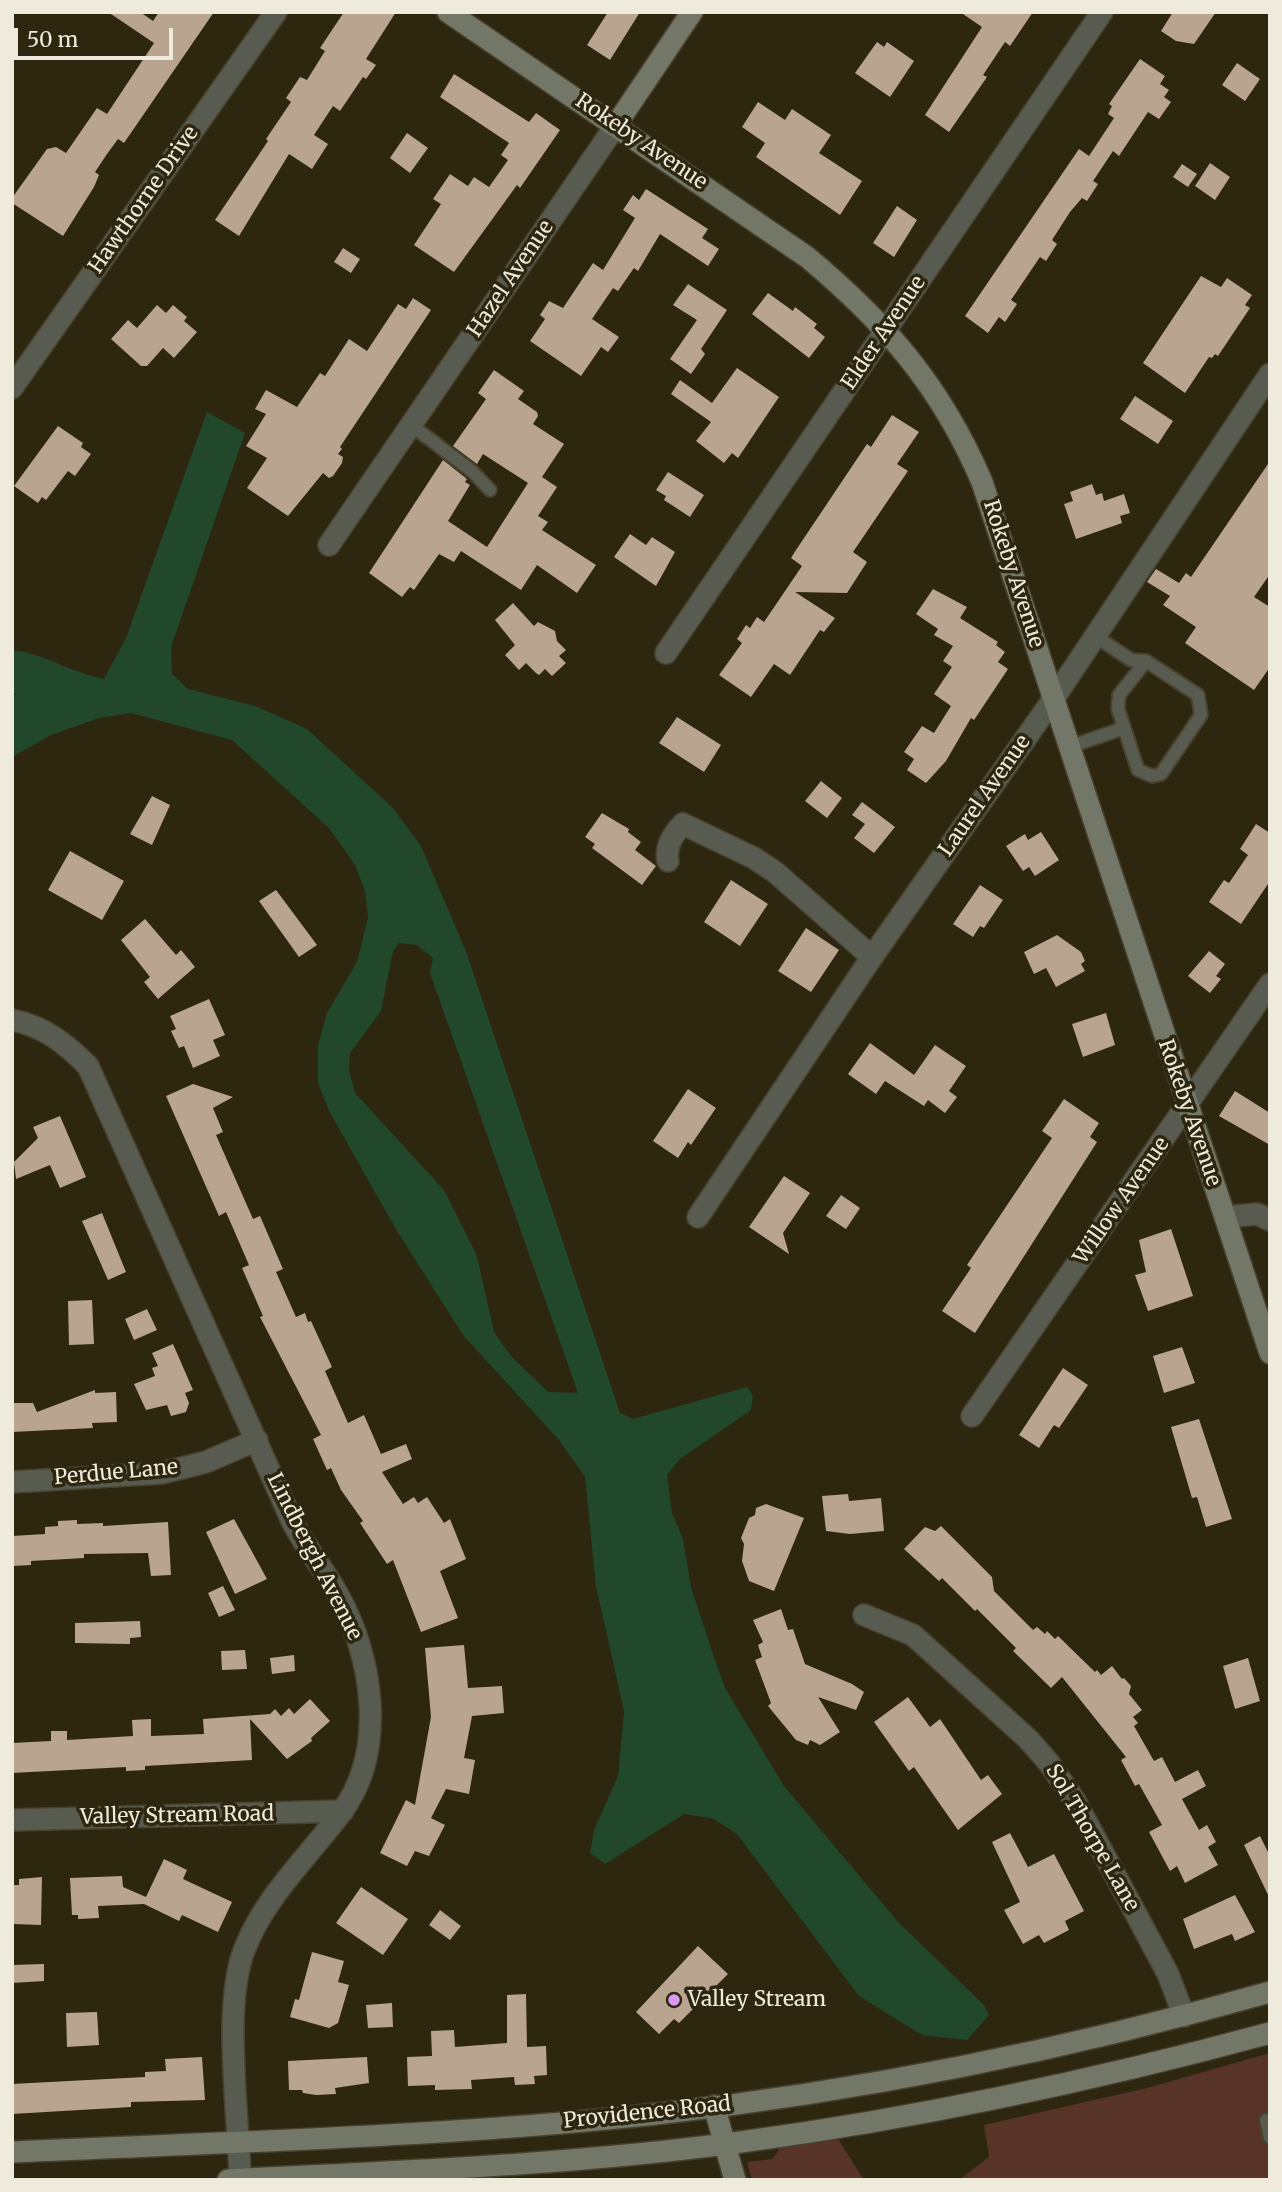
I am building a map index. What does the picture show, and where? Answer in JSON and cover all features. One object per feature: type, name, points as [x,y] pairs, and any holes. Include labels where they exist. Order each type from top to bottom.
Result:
[{"type":"main road","name":"Rokeby Avenue","points":[[449,12],[807,257],[851,293],[886,329],[937,393],[966,443],[982,482],[1186,1108],[1270,1353]]},
{"type":"main road","name":"Hazel Avenue","points":[[616,125],[692,12]]},
{"type":"main road","name":"Providence Road","points":[[12,2152],[504,2127],[714,2106],[925,2074],[1184,2016],[1270,1992]]},
{"type":"main road","name":"Providence Road","points":[[228,2180],[502,2166],[725,2144],[999,2098],[1270,2033]]},
{"type":"main road","points":[[714,2106],[735,2180]]},
{"type":"street","name":"Hawthorne Drive","points":[[12,388],[276,12]]},
{"type":"street","name":"Elder Avenue","points":[[666,653],[1102,12]]},
{"type":"street","name":"Hazel Avenue","points":[[329,545],[616,125]]},
{"type":"street","name":"Laurel Avenue","points":[[698,1217],[872,957],[1054,698],[1270,374]]},
{"type":"street","points":[[668,861],[666,853],[674,833],[683,824],[754,858],[775,872],[872,957]]},
{"type":"street","name":"Willow Avenue","points":[[972,1416],[1270,984]]},
{"type":"street","name":"Lindbergh Avenue","points":[[12,1020],[42,1030],[66,1044],[88,1066],[305,1547],[337,1592],[358,1636],[369,1682],[370,1732],[363,1768],[343,1811],[261,1916],[244,1949],[233,1993],[240,2179]]},
{"type":"street","points":[[1225,1217],[1257,1214],[1270,1220]]},
{"type":"street","name":"Perdue Lane","points":[[12,1482],[162,1473],[206,1462],[257,1440]]},
{"type":"street","name":"Sol Thorpe Lane","points":[[864,1615],[912,1635],[1028,1739],[1049,1763],[1075,1801],[1128,1899],[1168,1974],[1184,2016]]},
{"type":"street","name":"Valley Stream Road","points":[[12,1820],[343,1811]]},
{"type":"lane","points":[[411,425],[473,472],[490,490]]},
{"type":"lane","points":[[1095,636],[1130,660],[1146,661],[1198,695],[1202,706],[1201,715],[1161,774],[1152,776],[1138,770],[1118,709],[1119,695],[1146,661]]},
{"type":"lane","points":[[1069,747],[1124,728]]},
{"type":"lane","points":[[1266,2120],[1270,2138]]},
{"type":"shaded area","points":[[207,412],[245,433],[171,647],[172,674],[188,689],[255,706],[307,729],[393,808],[421,846],[466,951],[620,1413],[633,1419],[747,1387],[753,1396],[751,1410],[680,1459],[667,1475],[672,1513],[683,1539],[691,1587],[714,1657],[725,1688],[784,1786],[898,1922],[984,2005],[989,2015],[967,2040],[922,2035],[859,1996],[737,1834],[712,1818],[684,1814],[605,1864],[590,1853],[594,1830],[618,1776],[624,1711],[596,1586],[585,1477],[559,1440],[463,1335],[397,1231],[329,1111],[318,1083],[318,1045],[327,1013],[357,962],[368,918],[365,891],[355,865],[329,828],[232,740],[131,713],[99,718],[51,735],[12,757],[12,697],[16,694],[12,692],[12,650],[35,655],[104,679],[126,638]],"holes":[[[399,943],[417,945],[433,958],[430,973],[578,1393],[548,1392],[511,1356],[494,1332],[477,1256],[444,1190],[355,1093],[349,1070],[350,1053],[381,1011],[393,951]]]},
{"type":"shaded area","points":[[1270,2053],[1270,2180],[959,2180],[989,2157],[984,2125],[1147,2088]]},
{"type":"shaded area","points":[[833,2131],[864,2180],[752,2180],[747,2162],[773,2159],[783,2142]]},
{"type":"building","points":[[108,12],[140,12],[153,21],[159,12],[214,12],[124,143],[118,139],[107,154],[95,172],[99,175],[94,187],[63,236],[12,203],[12,198],[47,149],[56,147],[66,153],[97,108],[107,114],[154,43]]},
{"type":"building","points":[[344,12],[396,12],[366,59],[376,65],[366,79],[363,77],[340,111],[333,106],[314,135],[328,144],[312,169],[289,154],[239,236],[215,220],[291,102],[286,98],[300,77],[307,80],[325,51],[320,48]]},
{"type":"building","points":[[608,12],[640,12],[610,60],[587,45]]},
{"type":"building","points":[[960,12],[1033,12],[1010,46],[1005,42],[983,75],[987,77],[949,132],[925,115],[982,27]]},
{"type":"building","points":[[1173,12],[1216,12],[1194,44],[1176,41],[1161,31]]},
{"type":"building","points":[[877,42],[884,47],[887,42],[914,61],[890,97],[855,73]]},
{"type":"building","points":[[1140,59],[1165,76],[1160,84],[1169,90],[1164,97],[1171,102],[1159,119],[1148,112],[1119,156],[1113,151],[1093,181],[1098,184],[1087,201],[1082,198],[1052,240],[1057,244],[1046,261],[1040,257],[1011,300],[1017,304],[1005,322],[999,317],[988,333],[965,316],[1079,149],[1089,156],[1114,118],[1108,114],[1112,106],[1109,104]]},
{"type":"building","points":[[1237,63],[1260,79],[1245,101],[1222,85]]},
{"type":"building","points":[[454,74],[529,122],[536,113],[560,130],[520,188],[517,185],[454,272],[414,245],[441,204],[433,199],[450,174],[468,186],[474,177],[489,187],[508,160],[501,155],[509,143],[440,97]]},
{"type":"building","points":[[758,102],[785,120],[792,109],[831,135],[819,153],[862,181],[840,215],[756,157],[765,143],[742,127]]},
{"type":"building","points":[[407,133],[428,148],[410,173],[390,158]]},
{"type":"building","points":[[1210,163],[1230,177],[1215,200],[1195,186]]},
{"type":"building","points":[[1182,164],[1197,174],[1188,187],[1173,177]]},
{"type":"building","points":[[646,189],[708,229],[702,238],[719,249],[708,266],[660,234],[638,271],[634,268],[618,291],[613,288],[592,319],[619,337],[608,352],[601,347],[581,376],[530,341],[545,319],[540,315],[549,301],[563,308],[593,263],[603,270],[635,218],[623,210],[633,195],[639,200]]},
{"type":"building","points":[[897,206],[917,220],[894,257],[873,243]]},
{"type":"building","points":[[343,248],[360,259],[351,273],[334,262]]},
{"type":"building","points":[[1201,276],[1221,287],[1227,278],[1252,295],[1245,305],[1250,308],[1218,356],[1215,354],[1212,358],[1209,357],[1185,393],[1143,363]]},
{"type":"building","points":[[688,284],[727,310],[701,349],[705,354],[691,374],[670,359],[697,320],[673,305]]},
{"type":"building","points":[[768,293],[793,311],[795,307],[817,324],[814,328],[825,337],[809,358],[752,314]]},
{"type":"building","points":[[413,298],[431,310],[340,447],[342,449],[338,454],[343,457],[342,463],[333,476],[329,478],[323,473],[288,516],[247,488],[267,458],[246,446],[266,414],[255,409],[266,390],[297,407],[320,373],[325,376],[349,339],[367,351],[398,304],[406,309]]},
{"type":"building","points":[[157,305],[166,313],[173,305],[187,317],[184,321],[197,332],[174,358],[163,348],[147,366],[141,366],[111,339],[128,320],[137,328]]},
{"type":"building","points":[[737,368],[779,397],[738,458],[732,453],[724,463],[696,441],[711,422],[671,394],[680,380],[712,403]]},
{"type":"building","points":[[494,370],[524,391],[518,399],[537,412],[538,416],[533,424],[564,444],[542,477],[557,487],[538,516],[548,522],[542,530],[596,565],[577,593],[537,565],[521,590],[461,551],[454,562],[439,554],[414,590],[410,587],[402,597],[369,573],[443,460],[467,479],[465,482],[470,485],[448,521],[487,547],[528,483],[483,454],[477,464],[453,446],[486,399],[478,393]]},
{"type":"building","points":[[1135,396],[1173,421],[1158,444],[1120,419]]},
{"type":"building","points":[[892,415],[919,432],[897,464],[908,471],[853,552],[867,562],[847,593],[795,592],[835,618],[824,632],[820,630],[790,675],[774,664],[751,697],[719,675],[742,643],[737,639],[746,625],[750,628],[757,617],[764,622],[802,566],[791,558],[867,444],[871,447]]},
{"type":"building","points":[[58,426],[83,443],[81,447],[91,454],[75,476],[68,471],[46,500],[42,497],[38,503],[14,486]]},
{"type":"building","points":[[1270,461],[1270,574],[1254,597],[1270,607],[1270,667],[1254,690],[1185,643],[1196,627],[1163,605],[1170,596],[1147,582],[1156,569],[1179,583],[1186,573],[1191,577]]},
{"type":"building","points":[[668,472],[704,495],[690,517],[664,500],[666,496],[656,490]]},
{"type":"building","points":[[1092,484],[1096,495],[1102,493],[1104,501],[1124,494],[1130,513],[1120,516],[1122,523],[1076,539],[1064,504],[1073,501],[1070,492]]},
{"type":"building","points":[[630,534],[646,545],[652,537],[675,552],[656,586],[614,557]]},
{"type":"building","points":[[933,589],[967,607],[960,618],[998,642],[996,645],[1005,652],[998,662],[1008,669],[974,720],[971,718],[946,761],[926,783],[907,770],[914,759],[904,752],[922,726],[934,733],[951,706],[934,694],[952,667],[943,661],[953,646],[934,635],[938,629],[916,614]]},
{"type":"building","points":[[513,603],[534,626],[538,622],[555,631],[557,641],[566,650],[559,656],[566,663],[552,676],[545,669],[539,675],[526,663],[519,670],[505,655],[515,645],[495,620]]},
{"type":"building","points":[[677,717],[721,745],[704,772],[659,743]]},
{"type":"building","points":[[821,781],[842,798],[827,818],[805,801]]},
{"type":"building","points":[[152,796],[170,805],[152,845],[130,834]]},
{"type":"building","points":[[862,802],[895,827],[874,853],[854,838],[865,824],[852,815]]},
{"type":"building","points":[[602,813],[629,829],[628,832],[641,842],[635,850],[656,866],[642,885],[592,848],[595,844],[585,837]]},
{"type":"building","points":[[1256,824],[1270,833],[1270,881],[1241,924],[1209,902],[1224,880],[1229,883],[1248,855],[1240,849]]},
{"type":"building","points":[[1041,832],[1059,860],[1035,876],[1029,867],[1023,871],[1006,846],[1025,834],[1028,840]]},
{"type":"building","points":[[70,851],[124,881],[102,920],[48,890]]},
{"type":"building","points":[[731,880],[768,904],[740,946],[704,922]]},
{"type":"building","points":[[980,885],[1003,900],[984,928],[980,926],[973,937],[953,924]]},
{"type":"building","points":[[276,890],[317,945],[299,957],[259,901]]},
{"type":"building","points":[[145,919],[176,955],[181,950],[195,967],[158,999],[144,982],[150,977],[121,940]]},
{"type":"building","points":[[806,928],[839,950],[811,992],[778,971]]},
{"type":"building","points":[[1057,935],[1081,952],[1085,961],[1081,964],[1085,971],[1056,987],[1046,968],[1034,974],[1024,952]]},
{"type":"building","points":[[1209,951],[1225,964],[1216,976],[1221,979],[1210,993],[1188,976]]},
{"type":"building","points":[[209,999],[225,1035],[213,1040],[220,1056],[193,1068],[184,1046],[179,1048],[171,1031],[176,1029],[170,1016]]},
{"type":"building","points":[[1106,1013],[1115,1045],[1083,1057],[1072,1024]]},
{"type":"building","points":[[870,1043],[914,1075],[935,1045],[966,1066],[949,1091],[957,1097],[945,1113],[928,1100],[924,1106],[885,1081],[876,1094],[848,1074]]},
{"type":"building","points":[[193,1084],[233,1097],[213,1108],[223,1132],[216,1135],[253,1219],[260,1216],[283,1269],[276,1272],[296,1317],[305,1313],[308,1322],[311,1321],[332,1367],[325,1371],[348,1423],[364,1415],[381,1454],[406,1444],[412,1459],[382,1472],[403,1504],[414,1497],[418,1503],[427,1497],[444,1523],[450,1519],[466,1559],[440,1571],[458,1618],[421,1632],[393,1560],[387,1564],[360,1523],[363,1521],[341,1490],[331,1468],[327,1470],[313,1439],[321,1435],[260,1317],[263,1316],[242,1268],[249,1265],[226,1212],[219,1216],[166,1096]]},
{"type":"building","points":[[688,1089],[716,1108],[691,1145],[688,1142],[678,1158],[653,1141]]},
{"type":"building","points":[[1235,1091],[1270,1113],[1270,1145],[1219,1116]]},
{"type":"building","points":[[1064,1099],[1099,1123],[1090,1137],[1097,1142],[975,1333],[942,1311],[971,1268],[967,1265],[1052,1138],[1042,1131]]},
{"type":"building","points":[[60,1116],[86,1177],[60,1188],[50,1165],[16,1179],[14,1162],[38,1138],[33,1127]]},
{"type":"building","points":[[784,1176],[810,1193],[783,1233],[789,1254],[749,1227]]},
{"type":"building","points":[[841,1195],[860,1208],[846,1229],[826,1216]]},
{"type":"building","points":[[102,1213],[126,1272],[108,1280],[82,1221]]},
{"type":"building","points":[[1171,1229],[1193,1296],[1148,1311],[1135,1275],[1146,1272],[1139,1240]]},
{"type":"building","points":[[92,1300],[94,1344],[69,1345],[68,1301]]},
{"type":"building","points":[[147,1309],[157,1330],[134,1340],[125,1319]]},
{"type":"building","points":[[173,1344],[193,1390],[185,1393],[189,1403],[186,1412],[171,1416],[167,1405],[146,1410],[134,1384],[155,1376],[152,1368],[158,1366],[152,1353]]},
{"type":"building","points":[[1182,1347],[1195,1383],[1164,1393],[1153,1356]]},
{"type":"building","points":[[1063,1368],[1088,1385],[1059,1428],[1054,1425],[1039,1448],[1019,1435]]},
{"type":"building","points":[[95,1390],[95,1393],[116,1392],[117,1422],[92,1423],[93,1428],[12,1432],[12,1403],[33,1403],[37,1412]]},
{"type":"building","points":[[1199,1419],[1232,1519],[1206,1527],[1197,1497],[1192,1498],[1171,1427]]},
{"type":"building","points":[[848,1494],[849,1501],[881,1498],[884,1531],[850,1534],[826,1531],[822,1496]]},
{"type":"building","points":[[766,1504],[804,1518],[774,1591],[749,1581],[742,1561],[744,1544],[741,1538],[749,1518],[755,1515],[756,1508]]},
{"type":"building","points":[[234,1519],[267,1579],[235,1594],[206,1532]]},
{"type":"building","points":[[77,1520],[77,1524],[103,1523],[103,1526],[168,1522],[171,1575],[151,1576],[148,1553],[84,1554],[84,1558],[31,1561],[31,1565],[12,1566],[12,1536],[45,1534],[45,1527],[58,1526],[58,1521]]},
{"type":"building","points":[[941,1526],[992,1577],[994,1591],[1033,1630],[1037,1627],[1045,1634],[1047,1631],[1055,1639],[1058,1636],[1101,1675],[1112,1666],[1131,1686],[1129,1694],[1142,1710],[1133,1717],[1138,1723],[1134,1726],[1154,1761],[1162,1757],[1175,1782],[1198,1770],[1206,1786],[1182,1799],[1199,1830],[1207,1825],[1216,1842],[1208,1847],[1218,1865],[1185,1883],[1177,1866],[1170,1871],[1149,1832],[1162,1825],[1139,1784],[1135,1786],[1121,1760],[1126,1757],[1062,1677],[1051,1688],[1013,1651],[1016,1648],[977,1609],[975,1611],[942,1578],[939,1581],[904,1549],[925,1527],[935,1531]]},
{"type":"building","points":[[223,1586],[235,1610],[219,1617],[208,1593]]},
{"type":"building","points":[[781,1609],[788,1630],[793,1629],[805,1664],[864,1692],[856,1710],[818,1697],[840,1732],[820,1745],[810,1740],[808,1745],[796,1740],[768,1706],[771,1703],[755,1660],[762,1657],[758,1645],[763,1642],[753,1620]]},
{"type":"building","points":[[140,1621],[141,1637],[130,1638],[130,1644],[75,1643],[75,1623]]},
{"type":"building","points":[[464,1645],[468,1688],[502,1686],[504,1713],[472,1716],[464,1758],[475,1760],[469,1794],[446,1789],[431,1818],[445,1825],[429,1856],[415,1851],[407,1866],[380,1853],[406,1800],[415,1805],[431,1717],[425,1648]]},
{"type":"building","points":[[245,1650],[247,1669],[222,1670],[221,1651]]},
{"type":"building","points":[[294,1655],[295,1671],[272,1674],[270,1658]]},
{"type":"building","points":[[1248,1658],[1260,1701],[1235,1709],[1223,1666]]},
{"type":"building","points":[[908,1697],[930,1727],[940,1719],[981,1780],[988,1775],[1002,1794],[958,1830],[914,1767],[909,1771],[874,1722]]},
{"type":"building","points":[[310,1699],[330,1721],[311,1738],[312,1741],[287,1759],[250,1719],[252,1760],[145,1766],[145,1770],[126,1771],[126,1767],[12,1773],[12,1743],[51,1741],[51,1731],[67,1731],[67,1740],[133,1736],[132,1720],[151,1719],[151,1736],[204,1734],[203,1719],[270,1714],[275,1709],[281,1716],[289,1708],[294,1714]]},
{"type":"building","points":[[1010,1833],[1028,1867],[1054,1854],[1084,1911],[1065,1921],[1069,1930],[1044,1943],[1039,1935],[1023,1944],[1004,1910],[1020,1902],[992,1842]]},
{"type":"building","points":[[1260,1836],[1270,1856],[1270,1899],[1244,1845]]},
{"type":"building","points":[[164,1859],[187,1870],[183,1879],[232,1902],[218,1932],[182,1915],[179,1921],[144,1904],[98,1906],[99,1918],[78,1919],[78,1915],[72,1915],[70,1878],[122,1876],[123,1887],[146,1897]]},
{"type":"building","points":[[42,1877],[41,1925],[13,1924],[12,1885],[19,1885],[19,1879]]},
{"type":"building","points":[[361,1887],[408,1919],[383,1955],[336,1923]]},
{"type":"building","points":[[1235,1895],[1255,1932],[1235,1941],[1232,1934],[1194,1949],[1183,1919]]},
{"type":"building","points":[[440,1910],[461,1926],[450,1940],[429,1925]]},
{"type":"building","name":"Valley Stream","points":[[698,1946],[728,1974],[679,2023],[674,2019],[659,2034],[636,2012]]},
{"type":"building","points":[[312,1952],[344,1961],[338,1982],[349,1985],[338,2023],[329,2028],[290,2017],[295,1999],[299,2000]]},
{"type":"building","points":[[44,1964],[44,1981],[12,1983],[12,1965]]},
{"type":"building","points":[[526,1994],[527,2047],[546,2046],[547,2075],[534,2076],[535,2084],[515,2085],[514,2077],[471,2080],[472,2089],[435,2090],[435,2085],[408,2086],[407,2057],[432,2056],[431,2031],[454,2030],[455,2047],[507,2043],[507,1995]]},
{"type":"building","points":[[392,2003],[393,2027],[368,2028],[366,2005]]},
{"type":"building","points":[[97,2012],[99,2045],[67,2047],[66,2013]]},
{"type":"building","points":[[202,2057],[205,2100],[131,2102],[131,2107],[12,2114],[12,2084],[145,2077],[145,2072],[166,2071],[165,2059]]},
{"type":"building","points":[[367,2057],[369,2083],[335,2088],[336,2094],[316,2095],[303,2093],[302,2090],[289,2090],[288,2061]]},
{"type":"place","name":"Valley Stream","points":[[674,2000]]}]
